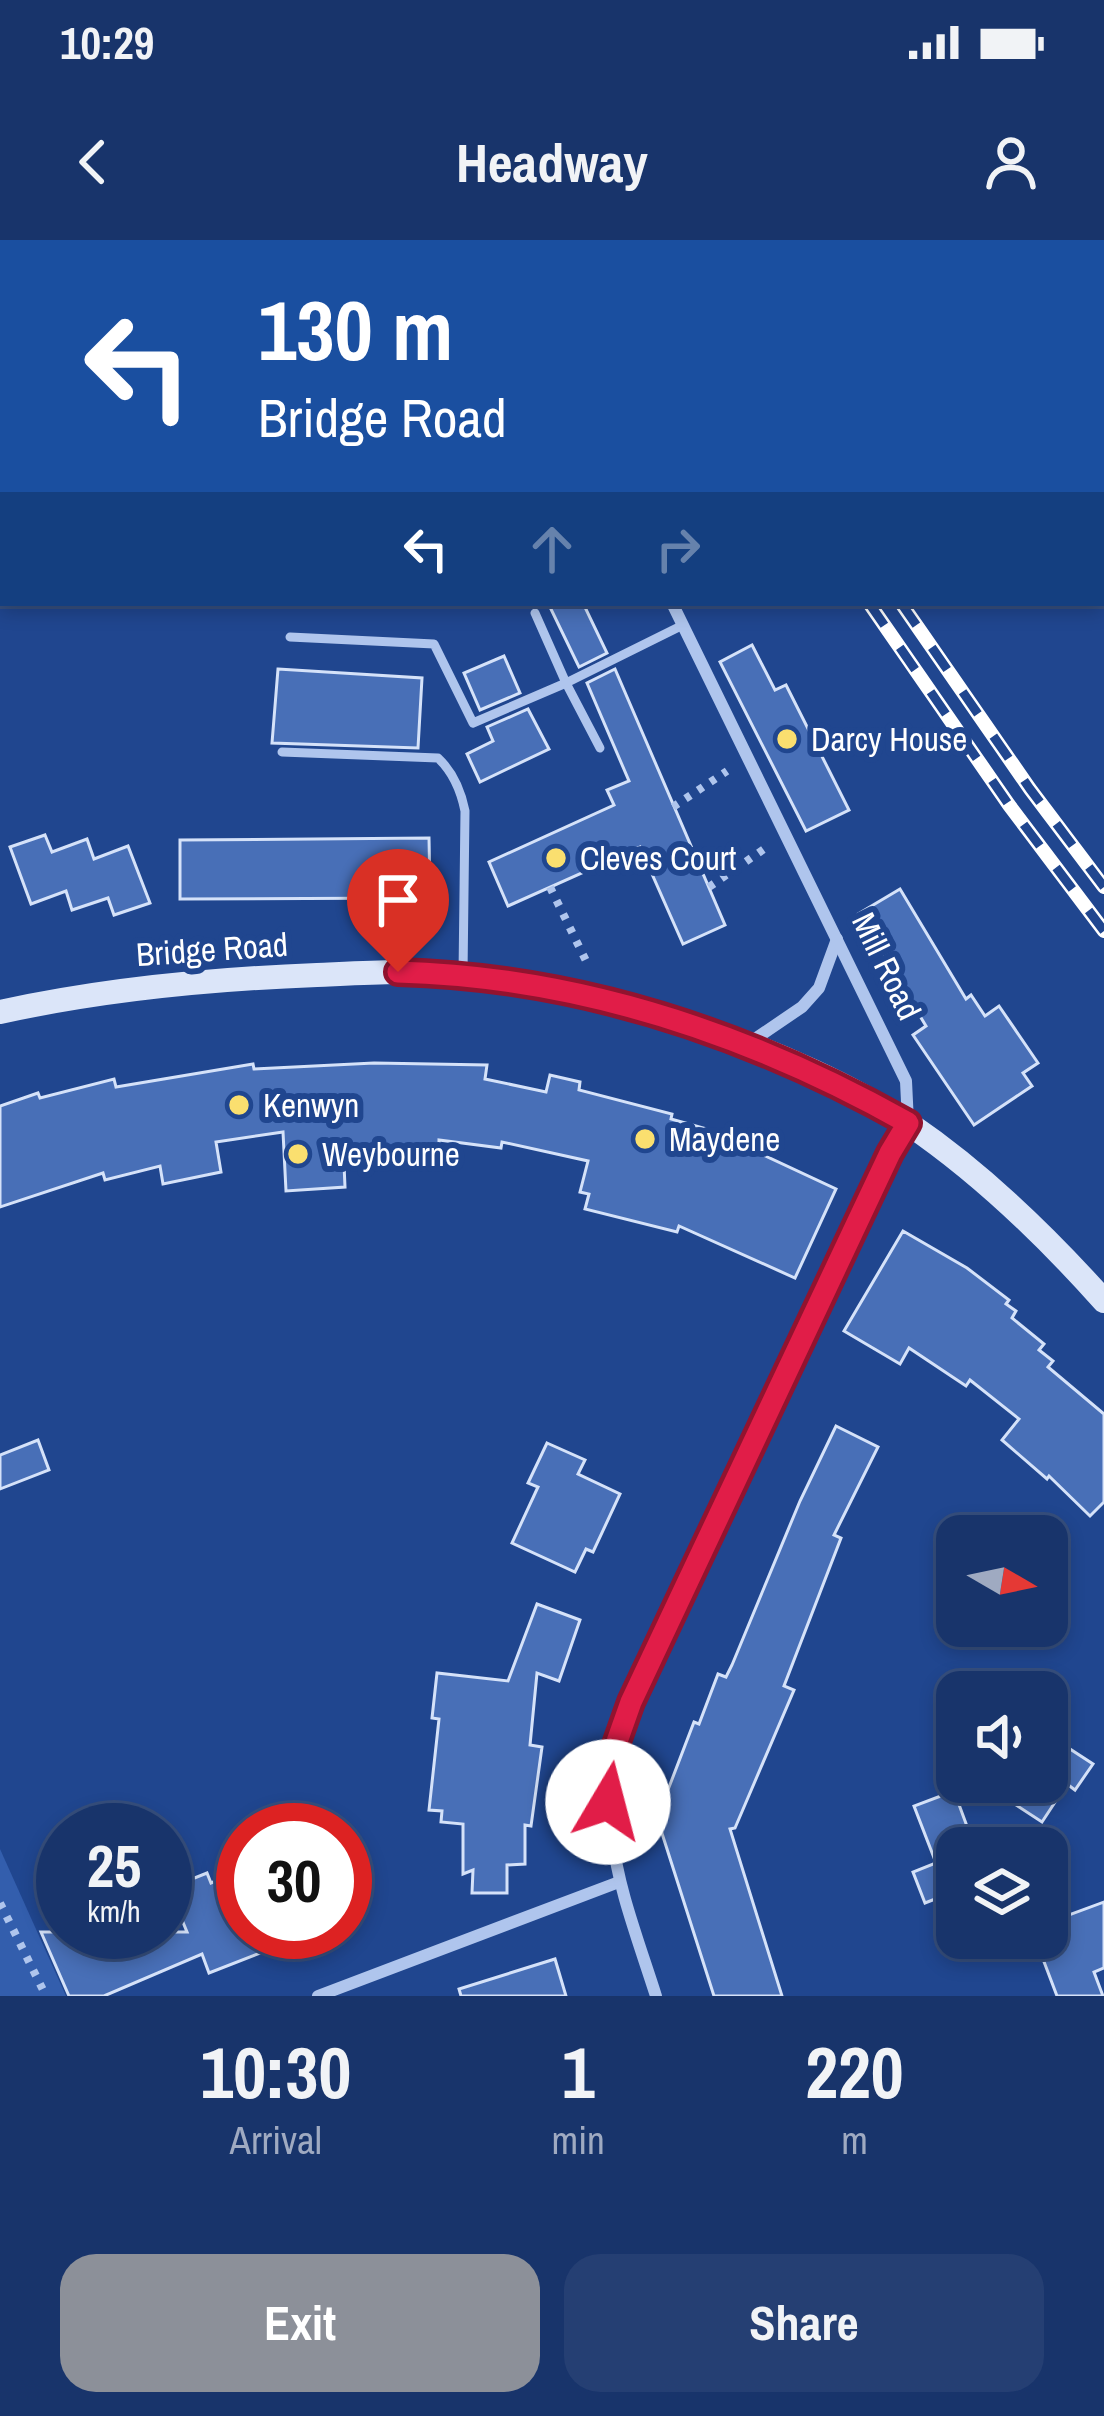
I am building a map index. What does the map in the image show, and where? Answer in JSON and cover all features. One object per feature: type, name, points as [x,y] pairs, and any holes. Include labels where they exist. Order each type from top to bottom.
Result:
[{"type":"main road","name":"Bridge Road","points":[[0,1012],[138,986],[226,978],[464,974],[606,1001],[749,1043],[839,1084],[908,1123]]},
{"type":"main road","points":[[908,1123],[1031,1224],[1104,1301]]},
{"type":"street","name":"Mill Road","points":[[674,606],[906,1082],[908,1123]]},
{"type":"street","points":[[749,1043],[802,1007],[819,988],[837,938]]},
{"type":"street","points":[[656,1996],[610,1838],[608,1802],[614,1750],[631,1702],[908,1123]]},
{"type":"street","points":[[319,1996],[620,1882]]},
{"type":"lane","points":[[535,614],[600,748]]},
{"type":"lane","points":[[290,637],[434,644],[473,723],[683,625]]},
{"type":"lane","points":[[282,752],[438,758],[448,768],[465,811],[464,974]]},
{"type":"path","points":[[674,807],[748,756]]},
{"type":"path","points":[[709,887],[785,834]]},
{"type":"path","points":[[550,887],[606,1001]]},
{"type":"path","points":[[0,1903],[46,1996]]},
{"type":"shaded area","points":[[0,1849],[36,1929],[36,1959],[49,1959],[66,1996],[0,1996]]},
{"type":"building","points":[[549,606],[584,606],[607,653],[579,667]]},
{"type":"building","name":"Darcy House","points":[[752,645],[775,690],[786,685],[849,810],[806,831],[720,662]]},
{"type":"building","points":[[504,656],[520,693],[480,710],[464,673]]},
{"type":"building","points":[[278,669],[422,678],[418,748],[272,743]]},
{"type":"building","name":"Cleves Court","points":[[615,669],[725,925],[683,944],[640,847],[508,906],[489,862],[614,805],[607,790],[629,781],[587,683]]},
{"type":"building","points":[[528,709],[549,749],[480,782],[467,754],[493,741],[487,727]]},
{"type":"building","points":[[45,835],[52,852],[87,839],[94,859],[128,846],[150,903],[114,915],[108,898],[72,910],[66,891],[31,904],[10,847]]},
{"type":"building","points":[[429,838],[430,892],[410,892],[410,898],[180,899],[180,840]]},
{"type":"building","points":[[900,889],[966,999],[971,995],[985,1016],[999,1006],[1038,1063],[1023,1073],[1032,1086],[974,1125],[913,1035],[926,1026],[858,914]]},
{"type":"building","points":[[374,1063],[487,1065],[485,1079],[546,1092],[550,1075],[580,1082],[579,1090],[672,1114],[671,1119],[710,1130],[836,1189],[795,1278],[679,1226],[677,1232],[585,1209],[589,1194],[580,1192],[588,1161],[502,1142],[501,1148],[439,1140],[439,1164],[344,1164],[345,1187],[286,1191],[283,1132],[216,1142],[221,1172],[163,1184],[160,1166],[105,1180],[103,1173],[0,1207],[0,1106],[38,1093],[40,1098],[114,1079],[116,1087],[253,1064],[254,1069]]},
{"type":"building","points":[[903,1231],[967,1268],[1009,1300],[1006,1304],[1016,1311],[1012,1318],[1044,1344],[1039,1350],[1053,1361],[1048,1367],[1104,1414],[1104,1502],[1090,1516],[1002,1440],[1019,1419],[970,1380],[966,1386],[909,1348],[900,1364],[844,1331]]},
{"type":"building","points":[[836,1426],[878,1447],[834,1535],[841,1538],[784,1686],[794,1690],[735,1828],[730,1829],[782,1996],[714,1996],[651,1799],[666,1795],[718,1674],[726,1677],[732,1665]]},
{"type":"building","points":[[38,1440],[49,1470],[0,1489],[0,1455]]},
{"type":"building","points":[[547,1443],[585,1460],[578,1474],[620,1494],[593,1552],[586,1549],[575,1572],[512,1543],[538,1487],[528,1483]]},
{"type":"building","points":[[537,1604],[580,1620],[559,1681],[537,1673],[530,1745],[542,1747],[531,1826],[525,1825],[525,1864],[507,1865],[507,1893],[472,1893],[473,1870],[463,1874],[463,1824],[441,1822],[442,1811],[429,1810],[439,1719],[432,1718],[437,1673],[508,1681]]},
{"type":"building","points":[[1068,1748],[1093,1764],[1075,1790],[1068,1785]]},
{"type":"building","points":[[936,1798],[936,1803],[958,1803],[967,1827],[936,1827],[936,1863],[914,1806]]},
{"type":"building","points":[[1013,1803],[1054,1803],[1042,1822]]},
{"type":"building","points":[[936,1863],[936,1899],[925,1903],[913,1872]]},
{"type":"building","points":[[207,1873],[211,1883],[216,1881],[216,1959],[245,1959],[209,1973],[202,1954],[192,1958],[192,1879]]},
{"type":"building","points":[[1104,1902],[1104,1968],[1094,1972],[1103,1996],[1057,1996],[1043,1959],[1068,1959],[1068,1915]]},
{"type":"building","points":[[53,1959],[190,1959],[104,1996],[69,1996]]},
{"type":"building","points":[[555,1959],[566,1996],[461,1996],[459,1989]]},
{"type":"railway","points":[[871,606],[1009,805],[1104,931]]},
{"type":"railway","points":[[903,606],[1104,887]]},
{"type":"place","name":"Darcy House","points":[[787,739]]},
{"type":"place","name":"Cleves Court","points":[[556,858]]},
{"type":"place","name":"Kenwyn","points":[[239,1105]]},
{"type":"place","name":"Maydene","points":[[645,1139]]},
{"type":"place","name":"Weybourne","points":[[298,1154]]},
{"type":"route","points":[[398,972],[464,974],[528,984],[682,1022],[749,1043],[839,1084],[908,1123],[631,1702],[614,1750],[608,1802]]}]
